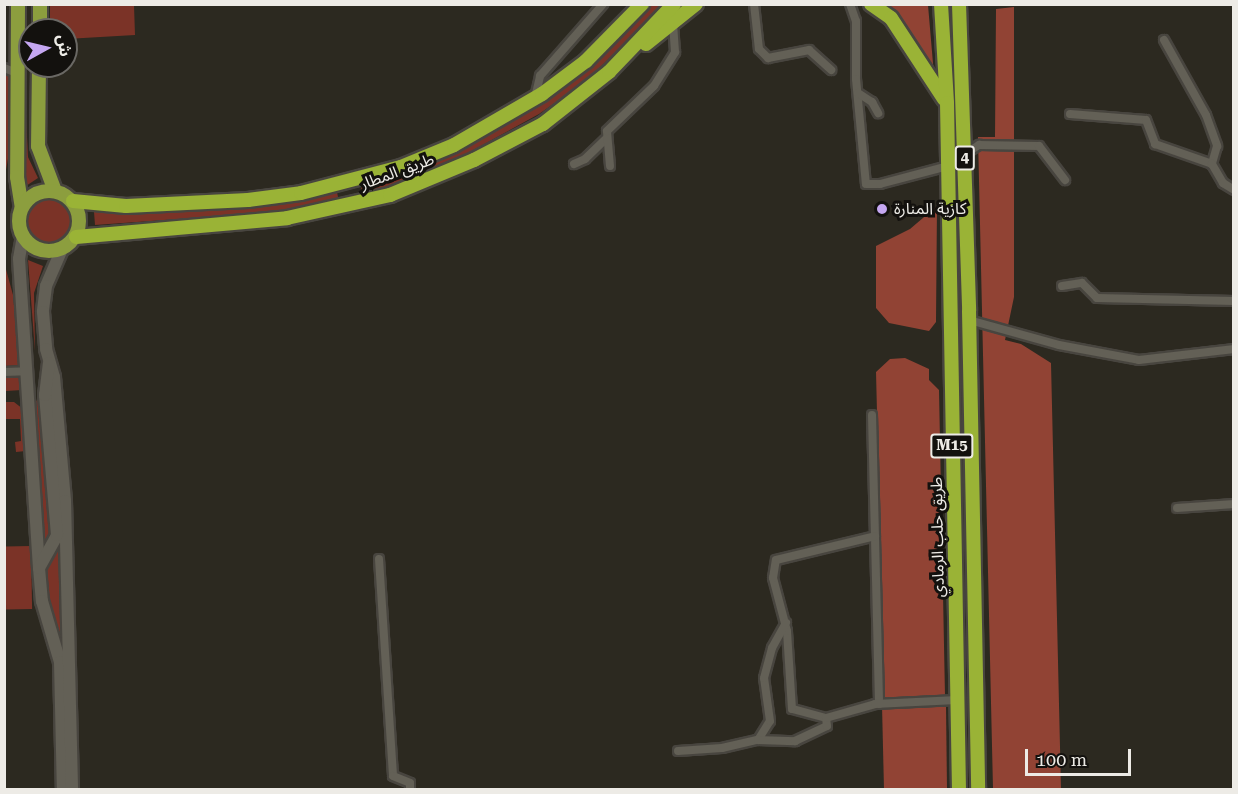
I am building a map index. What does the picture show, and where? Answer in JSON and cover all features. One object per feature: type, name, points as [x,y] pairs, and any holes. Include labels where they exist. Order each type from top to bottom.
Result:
[{"type":"highway","name":"طريق المطار","points":[[73,201],[126,206],[217,202],[301,193],[401,167],[454,145],[535,98],[586,61],[642,4]]},
{"type":"highway","name":"طريق المطار","points":[[76,237],[287,218],[354,205],[390,195],[474,160],[543,124],[609,72],[674,4]]},
{"type":"highway","points":[[609,72],[696,4]]},
{"type":"highway","points":[[871,4],[891,18],[919,56],[946,103]]},
{"type":"highway","name":"طريق حلب الرمادي","points":[[941,4],[948,166],[959,789]]},
{"type":"highway","name":"4","points":[[959,4],[969,315]]},
{"type":"highway","points":[[964,130],[962,28],[966,4]]},
{"type":"highway","points":[[350,182],[354,205]]},
{"type":"highway","name":"M15","points":[[969,315],[978,789]]},
{"type":"main road","points":[[22,207],[17,177],[11,70],[18,10],[40,10]]},
{"type":"main road","points":[[11,70],[31,90],[37,112]]},
{"type":"main road","points":[[38,78],[38,146],[55,191],[73,201],[80,219],[76,237],[62,249],[44,297],[57,535],[39,568]]},
{"type":"main road","points":[[55,191],[32,196],[22,207],[19,217],[23,236],[19,259],[42,601],[60,656],[72,789]]},
{"type":"main road","points":[[23,236],[44,252],[62,249]]},
{"type":"main road","points":[[27,371],[46,349]]},
{"type":"main road","points":[[28,394],[50,388]]},
{"type":"main road","points":[[50,388],[66,509],[66,726],[63,789]]},
{"type":"street","points":[[535,98],[540,76],[603,4]]},
{"type":"street","points":[[754,4],[759,49],[768,58],[809,50],[831,70]]},
{"type":"street","points":[[850,4],[856,21],[858,93],[866,184],[880,184],[948,166]]},
{"type":"street","points":[[610,166],[607,131],[654,86],[675,52],[673,22]]},
{"type":"street","points":[[1164,39],[1206,115],[1217,146],[1212,164]]},
{"type":"street","points":[[858,93],[872,102],[878,113]]},
{"type":"street","points":[[1070,114],[1146,120],[1155,144],[1212,164],[1223,183],[1233,190]]},
{"type":"street","points":[[574,164],[585,159],[606,139]]},
{"type":"street","points":[[965,154],[979,145],[1039,146],[1065,180]]},
{"type":"street","points":[[1062,286],[1082,283],[1097,298],[1233,301]]},
{"type":"street","points":[[969,315],[1059,345],[1138,360],[1233,348]]},
{"type":"street","points":[[4,372],[27,371]]},
{"type":"street","points":[[872,415],[879,704]]},
{"type":"street","points":[[1177,508],[1233,504]]},
{"type":"street","points":[[875,536],[776,560],[773,578],[786,623],[792,709],[826,718],[879,704],[957,700]]},
{"type":"street","points":[[379,559],[393,776],[410,783],[410,789]]},
{"type":"street","points":[[758,740],[770,721],[764,678],[772,648],[786,623]]},
{"type":"street","points":[[678,751],[722,748],[758,740],[795,741],[827,726],[826,718]]},
{"type":"shaded area","points":[[50,5],[134,5],[135,35],[78,38],[78,18],[50,18]]},
{"type":"shaded area","points":[[650,5],[664,5],[585,82],[539,114],[448,164],[364,196],[360,193],[362,186],[420,167],[531,110],[574,78]]},
{"type":"shaded area","points":[[881,5],[928,5],[934,75],[904,26]]},
{"type":"shaded area","points":[[1014,7],[1014,297],[1005,340],[1021,344],[1051,363],[1061,789],[993,789],[978,137],[995,137],[996,9]]},
{"type":"shaded area","points":[[5,73],[10,76],[10,148],[5,175]]},
{"type":"shaded area","points":[[25,96],[28,157],[38,178],[26,186]]},
{"type":"shaded area","points":[[337,192],[339,202],[293,211],[95,225],[94,212],[274,203]]},
{"type":"shaded area","points":[[50,199],[66,206],[73,222],[66,238],[50,245],[34,238],[27,222],[34,206]]},
{"type":"shaded area","points":[[937,206],[936,322],[929,331],[889,323],[876,308],[876,246],[910,229]]},
{"type":"shaded area","points":[[28,260],[43,266],[34,293],[35,351]]},
{"type":"shaded area","points":[[4,262],[13,295],[20,365],[5,366]]},
{"type":"shaded area","points":[[905,358],[929,369],[929,380],[939,390],[945,696],[884,698],[876,372],[890,359]]},
{"type":"shaded area","points":[[21,377],[22,390],[6,391],[5,378]]},
{"type":"shaded area","points":[[42,397],[53,536],[42,551],[36,401]]},
{"type":"shaded area","points":[[5,402],[14,402],[23,409],[26,451],[16,452],[15,442],[21,441],[20,419],[5,419]]},
{"type":"shaded area","points":[[62,545],[64,644],[49,604],[44,570]]},
{"type":"shaded area","points":[[5,546],[31,546],[32,609],[6,609]]},
{"type":"shaded area","points":[[901,703],[946,707],[947,789],[884,789],[882,705]]},
{"type":"place","name":"كازية المنارة","points":[[882,209]]}]
